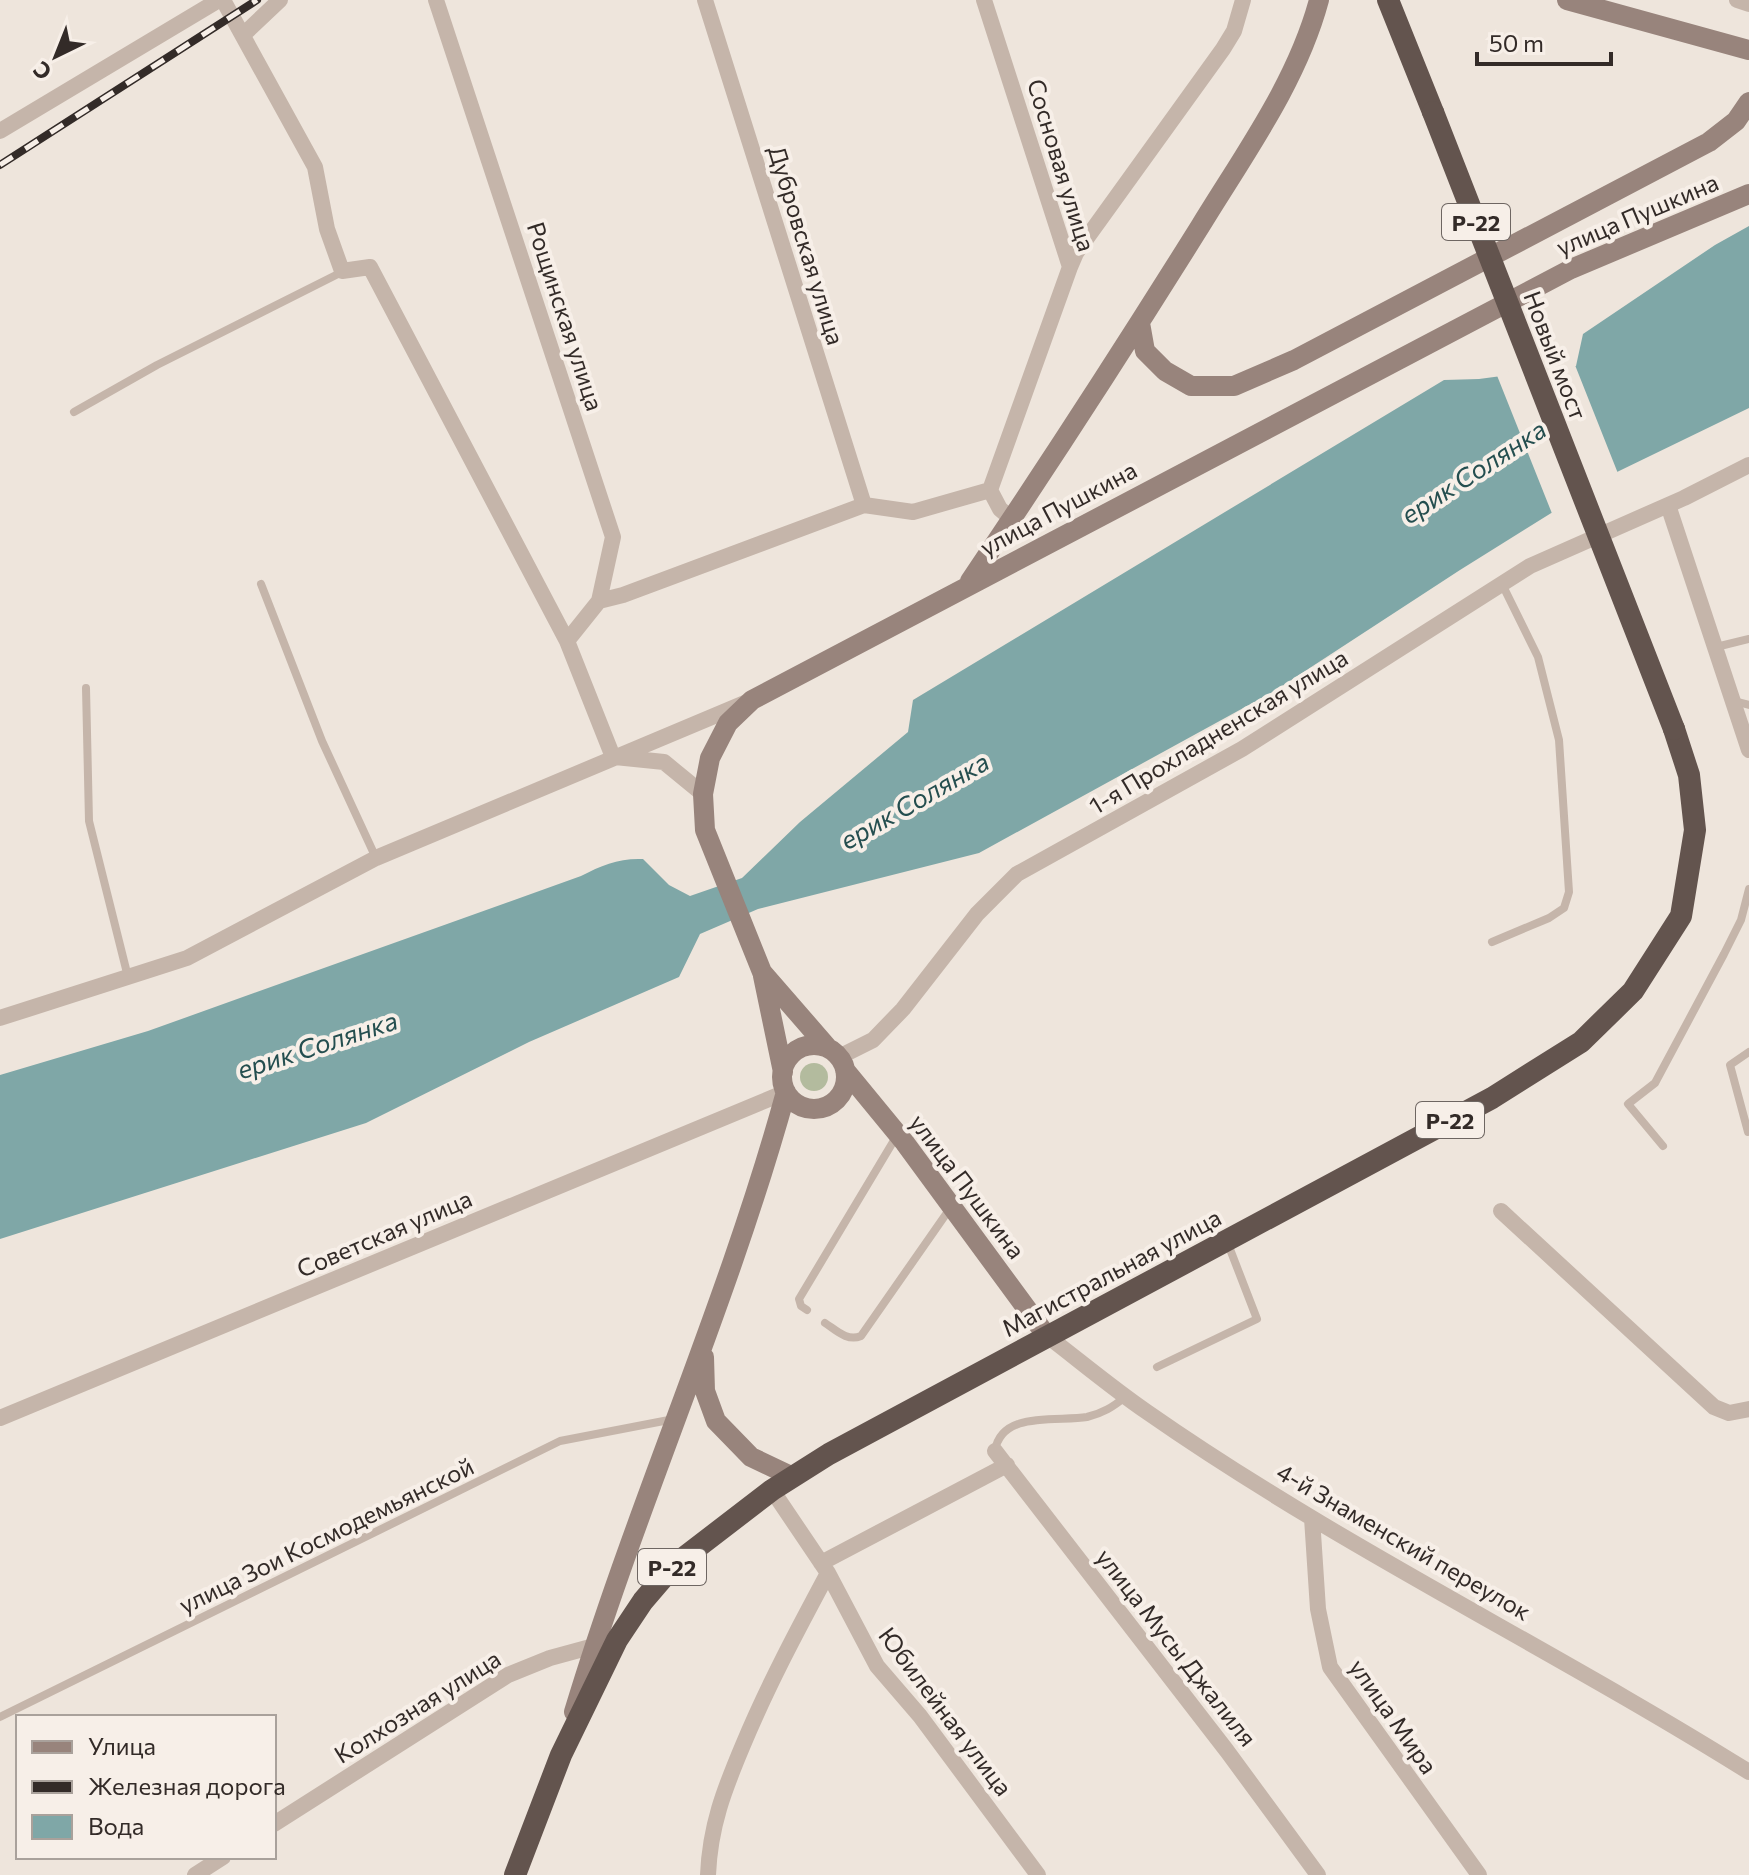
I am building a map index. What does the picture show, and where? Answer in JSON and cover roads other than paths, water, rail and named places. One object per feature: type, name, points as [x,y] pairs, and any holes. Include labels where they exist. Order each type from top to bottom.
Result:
[{"type":"highway","name":"Новый мост","points":[[1388,0],[1674,729]]},
{"type":"highway","name":"Магистральная улица","points":[[515,1875],[561,1755],[617,1640],[643,1601],[673,1566],[772,1490],[829,1454],[1492,1098],[1581,1042],[1633,991],[1681,916],[1695,830],[1689,775],[1674,729]]},
{"type":"main road","points":[[969,584],[1140,323],[1272,110],[1310,33],[1319,0]]},
{"type":"main road","points":[[1567,0],[1746,55]]},
{"type":"main road","points":[[1140,323],[1145,351],[1165,371],[1191,386],[1234,386],[1294,360],[1709,142],[1736,121],[1749,102]]},
{"type":"main road","name":"улица Пушкина","points":[[1046,1335],[897,1135],[762,972],[705,830],[703,794],[710,758],[728,723],[752,700],[1571,269],[1749,194]]},
{"type":"main road","points":[[561,1755],[594,1646],[755,1197],[784,1082],[785,1063],[799,1049],[808,1046],[837,1059],[844,1086],[836,1100],[821,1108],[797,1104],[784,1082],[762,972]]},
{"type":"main road","points":[[712,1318],[703,1362],[705,1391],[716,1421],[751,1457],[793,1477]]},
{"type":"street","points":[[0,131],[221,0],[315,167],[327,229],[342,271],[370,267],[567,641],[613,757]]},
{"type":"street","points":[[243,35],[280,0]]},
{"type":"street","name":"Рощинская улица","points":[[436,0],[613,537],[599,601],[567,641]]},
{"type":"street","name":"Дубровская улица","points":[[705,0],[864,505]]},
{"type":"street","name":"Сосновая улица","points":[[984,0],[1070,267],[990,490]]},
{"type":"street","points":[[1070,267],[1076,253],[1223,49],[1234,31],[1243,0]]},
{"type":"street","points":[[1737,0],[1749,4]]},
{"type":"street","name":"1-я Прохладненская улица","points":[[837,1059],[871,1042],[903,1009],[977,914],[1017,874],[1242,749],[1548,557],[1668,505],[1749,465]]},
{"type":"street","points":[[599,601],[623,595],[864,505],[913,512],[990,490],[1000,509],[1012,519]]},
{"type":"street","points":[[1668,505],[1716,647],[1741,703],[1749,750]]},
{"type":"street","points":[[0,1018],[187,958],[376,858],[752,700]]},
{"type":"street","points":[[613,757],[664,762],[703,794]]},
{"type":"street","name":"Советская улица","points":[[0,1418],[784,1082]]},
{"type":"street","points":[[1501,1211],[1714,1407],[1729,1413],[1749,1409]]},
{"type":"street","name":"4-й Знаменский переулок","points":[[1046,1335],[1126,1397],[1312,1518],[1650,1710],[1749,1772]]},
{"type":"street","name":"улица Мусы Джалиля","points":[[995,1451],[1227,1751],[1318,1875]]},
{"type":"street","points":[[708,1875],[710,1841],[721,1798],[766,1689],[824,1568],[1007,1465]]},
{"type":"street","name":"Юбилейная улица","points":[[772,1490],[824,1568],[877,1666],[920,1716],[1038,1875]]},
{"type":"street","name":"улица Мира","points":[[1312,1518],[1318,1609],[1330,1667],[1479,1875]]},
{"type":"street","name":"Колхозная улица","points":[[276,1823],[508,1675],[550,1658],[594,1646]]},
{"type":"street","points":[[195,1875],[220,1859]]},
{"type":"lane","points":[[74,412],[157,365],[342,271]]},
{"type":"lane","points":[[261,584],[322,741],[376,858]]},
{"type":"lane","points":[[1492,942],[1549,918],[1564,908],[1569,892],[1559,740],[1538,657],[1502,584]]},
{"type":"lane","points":[[1716,647],[1749,639]]},
{"type":"lane","points":[[86,688],[89,821],[128,977]]},
{"type":"lane","points":[[1663,1146],[1628,1104],[1655,1083],[1741,920],[1749,889]]},
{"type":"lane","points":[[1748,1132],[1730,1065],[1749,1052]]},
{"type":"lane","points":[[807,1310],[801,1306],[799,1299],[897,1135]]},
{"type":"lane","points":[[825,1323],[846,1337],[854,1339],[861,1336],[951,1206]]},
{"type":"lane","points":[[1157,1367],[1257,1319],[1226,1239]]},
{"type":"lane","points":[[995,1451],[997,1441],[1011,1427],[1038,1419],[1084,1417],[1107,1411],[1126,1397]]},
{"type":"lane","name":"улица Зои Космодемьянской","points":[[0,1717],[560,1441],[678,1418]]},
{"type":"water","name":"ерик Солянка","points":[[1749,226],[1749,408],[1617,472],[1276,690],[979,853],[758,909],[700,934],[679,977],[529,1042],[366,1123],[0,1239],[0,1075],[148,1031],[611,863],[643,859],[669,885],[690,896],[742,878],[800,822],[908,732],[913,700],[1444,380],[1479,379],[1576,366],[1583,334],[1715,245]]},
{"type":"railway","points":[[0,165],[257,0]]}]
